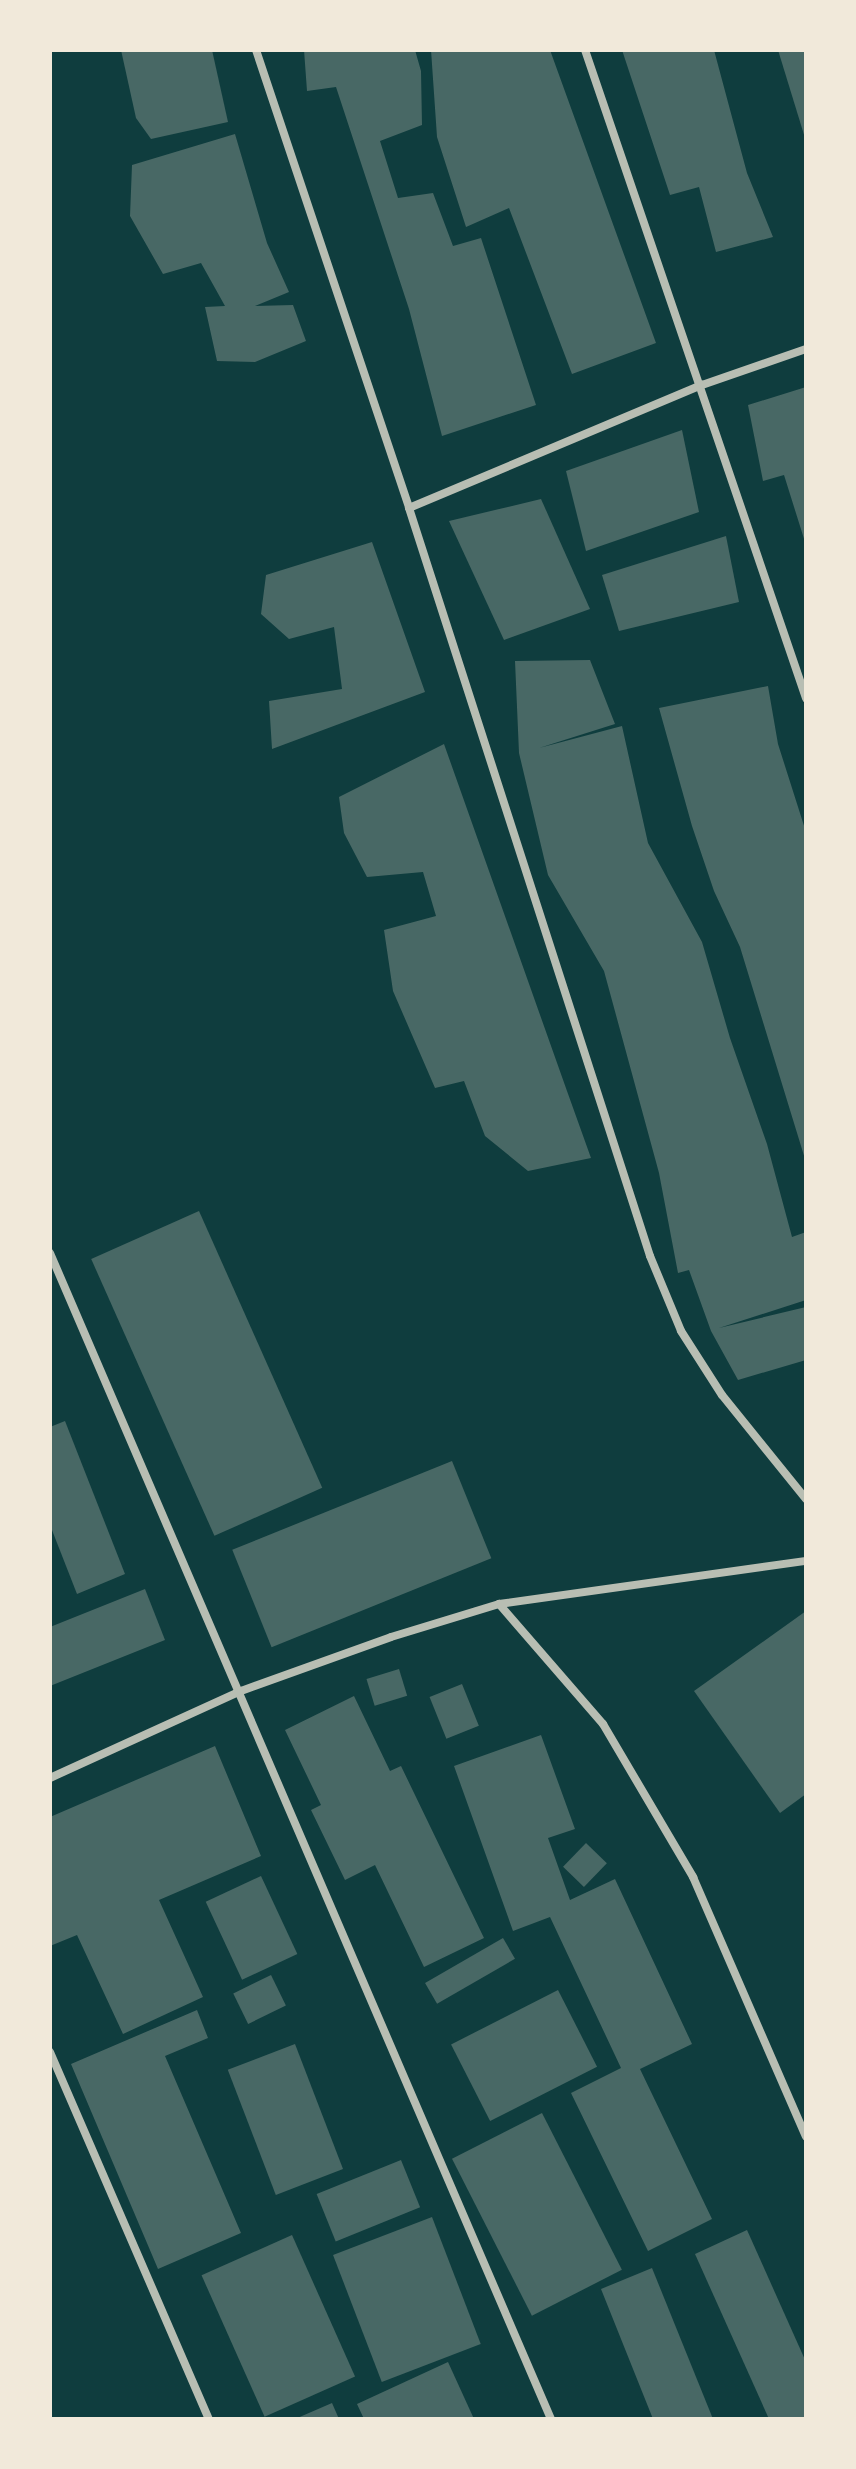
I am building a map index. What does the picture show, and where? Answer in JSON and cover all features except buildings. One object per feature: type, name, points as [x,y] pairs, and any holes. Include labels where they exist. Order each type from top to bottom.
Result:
[{"type":"street","points":[[256,50],[409,508],[650,1256],[681,1331],[722,1395],[806,1499]]},
{"type":"street","points":[[585,50],[702,385],[806,698]]},
{"type":"street","points":[[409,508],[702,385],[806,349]]},
{"type":"street","points":[[50,1253],[241,1691],[551,2419]]},
{"type":"street","points":[[50,1778],[241,1691],[391,1637],[499,1604],[806,1561]]},
{"type":"street","points":[[499,1604],[603,1724],[693,1877],[806,2137]]},
{"type":"street","points":[[50,2052],[209,2419]]}]
